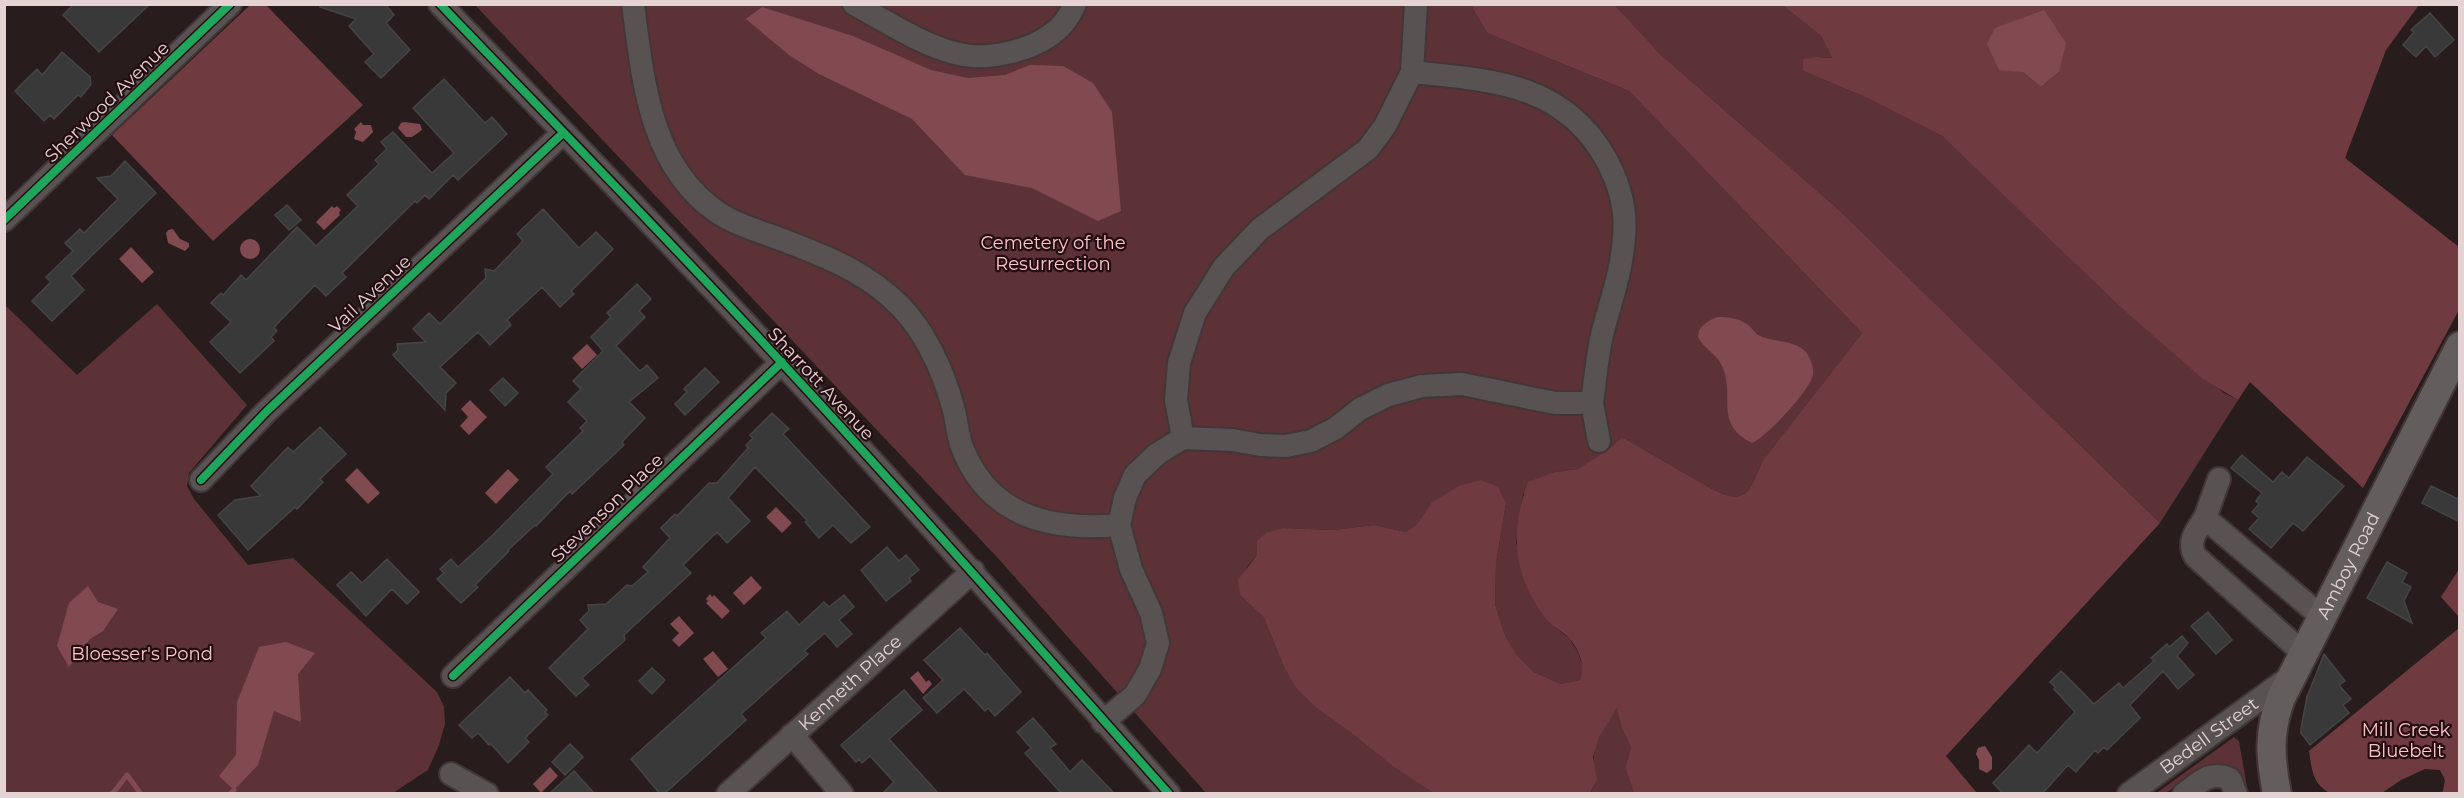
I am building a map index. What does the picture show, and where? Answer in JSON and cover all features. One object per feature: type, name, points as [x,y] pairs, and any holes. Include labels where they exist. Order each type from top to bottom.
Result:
[{"type":"main road","name":"Amboy Road","points":[[2277,794],[2270,749],[2272,723],[2290,678],[2460,346]]},
{"type":"street","name":"Sherwood Avenue","points":[[4,220],[230,4]]},
{"type":"street","points":[[633,4],[644,93],[672,163],[696,196],[720,213],[749,227],[843,264],[873,282],[901,307],[920,331],[935,358],[951,399],[961,445],[971,465],[986,486],[1008,506],[1037,520],[1059,526],[1091,528],[1119,525]]},
{"type":"street","points":[[854,4],[955,53],[985,57],[1014,51],[1046,37],[1059,29],[1075,4]]},
{"type":"street","points":[[1183,438],[1176,400],[1179,363],[1195,313],[1224,267],[1263,226],[1368,149],[1397,105],[1412,72],[1416,4]]},
{"type":"street","name":"Sharrott Avenue","points":[[442,5],[782,362],[973,571],[1103,722],[1169,794]]},
{"type":"street","points":[[1412,72],[1490,81],[1519,87],[1552,101],[1576,120],[1599,146],[1617,179],[1623,203],[1625,234],[1621,265],[1602,338],[1592,403],[1599,441]]},
{"type":"street","name":"Vail Avenue","points":[[201,480],[267,411],[563,133]]},
{"type":"street","name":"Stevenson Place","points":[[453,676],[782,362]]},
{"type":"street","points":[[1103,722],[1135,695],[1150,669],[1158,643],[1151,613],[1131,568],[1119,525],[1125,498],[1135,475],[1157,454],[1183,438],[1233,440],[1260,445],[1286,446],[1311,441],[1336,428],[1360,409],[1388,395],[1422,386],[1462,384],[1555,403],[1592,403]]},
{"type":"street","points":[[2219,479],[2205,518],[2192,541],[2191,549],[2195,556],[2303,653]]},
{"type":"street","points":[[2205,518],[2322,617]]},
{"type":"street","name":"Kenneth Place","points":[[728,794],[973,571]]},
{"type":"street","name":"Bedell Street","points":[[2128,794],[2290,678]]},
{"type":"street","points":[[792,735],[842,794]]},
{"type":"street","points":[[451,774],[487,794]]},
{"type":"street","points":[[2184,794],[2210,775],[2219,774],[2230,779],[2236,794]]},
{"type":"green space","points":[[250,5],[266,5],[363,105],[213,241],[112,135]]},
{"type":"green space","name":"Cemetery of the Resurrection","points":[[475,5],[1471,5],[1487,33],[1629,91],[1862,333],[1763,460],[1751,486],[1741,496],[1724,494],[1712,489],[1622,437],[1593,461],[1578,469],[1555,472],[1523,494],[1516,543],[1549,623],[1569,638],[1578,652],[1584,670],[1580,680],[1561,684],[1534,672],[1516,654],[1505,635],[1495,604],[1496,564],[1506,503],[1431,503],[1417,524],[1406,532],[1374,525],[1333,530],[1283,528],[1257,541],[1257,555],[1247,567],[1240,595],[1264,618],[1283,665],[1319,710],[1395,768],[1436,793],[1206,793],[996,556]]},
{"type":"green space","points":[[1471,5],[1615,5],[1660,54],[1838,209],[2160,523],[1946,756],[1977,793],[1634,793],[1625,768],[1631,747],[1622,729],[1617,708],[1599,737],[1593,757],[1597,780],[1590,793],[1436,794],[1395,768],[1319,710],[1297,689],[1283,665],[1264,618],[1240,595],[1238,580],[1257,555],[1257,541],[1266,533],[1283,528],[1333,530],[1374,525],[1406,532],[1417,524],[1431,503],[1459,486],[1481,480],[1498,487],[1506,503],[1496,564],[1495,604],[1505,635],[1516,654],[1534,672],[1561,684],[1580,680],[1582,663],[1576,647],[1567,636],[1550,623],[1540,610],[1527,589],[1523,577],[1518,553],[1517,529],[1528,482],[1555,472],[1578,469],[1607,451],[1622,437],[1712,489],[1724,494],[1741,496],[1751,486],[1763,460],[1862,333],[1629,91],[1487,33]]},
{"type":"green space","points":[[1615,5],[1782,5],[1821,36],[1832,58],[1817,57],[1803,71],[1865,97],[1942,136],[2065,252],[2224,393],[2238,400],[2160,523],[1838,209],[1660,54]]},
{"type":"green space","points":[[1782,5],[2419,5],[2386,50],[2345,158],[2459,247],[2459,310],[2363,488],[2250,382],[2238,400],[2203,379],[2124,310],[1942,136],[1865,97],[1803,71],[1803,59],[1832,58],[1821,36]],"holes":[[[2023,72],[2059,72],[2041,87]]]},
{"type":"green space","name":"Bloesser's Pond","points":[[4,304],[77,375],[157,304],[247,405],[189,473],[187,486],[194,499],[248,565],[293,558],[437,692],[444,707],[445,724],[428,770],[393,793],[5,793]]},
{"type":"green space","points":[[2459,569],[2459,617],[2441,597]]},
{"type":"green space","name":"Mill Creek Bluebelt","points":[[2459,628],[2459,793],[2440,793],[2443,791],[2445,780],[2440,770],[2425,769],[2401,780],[2382,793],[2330,793],[2324,789],[2316,781],[2309,751]]},
{"type":"green space","points":[[1618,707],[1622,729],[1631,747],[1625,768],[1634,793],[1590,794],[1596,777],[1594,762],[1599,736]]},
{"type":"green space","points":[[2234,737],[2239,741],[2248,793],[2242,793],[2196,771],[2166,793],[2155,794]]},
{"type":"shaded area","points":[[762,7],[853,36],[931,70],[968,78],[1005,75],[1030,65],[1063,66],[1093,83],[1112,112],[1121,211],[1098,221],[1032,188],[965,175],[912,119],[819,74],[789,55],[746,19]]},
{"type":"shaded area","points":[[2044,10],[2066,43],[2059,72],[2041,87],[2023,72],[1999,70],[1987,44],[1995,28]]},
{"type":"shaded area","points":[[361,122],[363,125],[371,125],[373,132],[363,142],[354,139],[356,132],[354,129]]},
{"type":"shaded area","points":[[404,122],[420,124],[422,130],[412,137],[406,137],[398,128]]},
{"type":"shaded area","points":[[332,206],[334,208],[337,206],[341,210],[340,215],[324,230],[316,222]]},
{"type":"shaded area","points":[[173,229],[180,239],[189,243],[185,251],[168,243],[166,233]]},
{"type":"shaded area","points":[[250,239],[257,242],[260,249],[257,256],[250,259],[243,256],[240,249],[243,242]]},
{"type":"shaded area","points":[[131,247],[154,272],[142,283],[119,259]]},
{"type":"shaded area","points":[[1717,317],[1737,319],[1748,325],[1758,335],[1796,345],[1806,352],[1812,366],[1813,374],[1805,391],[1768,432],[1752,443],[1733,427],[1729,418],[1726,377],[1722,366],[1698,337],[1702,327]]},
{"type":"shaded area","points":[[587,344],[597,355],[582,369],[572,358]]},
{"type":"shaded area","points":[[470,400],[487,417],[469,435],[460,426],[468,417],[461,409]]},
{"type":"shaded area","points":[[357,468],[380,493],[368,504],[345,480]]},
{"type":"shaded area","points":[[508,469],[519,480],[496,504],[485,493]]},
{"type":"shaded area","points":[[776,507],[792,523],[782,533],[766,517]]},
{"type":"shaded area","points":[[751,576],[762,588],[744,605],[733,593]]},
{"type":"shaded area","points":[[88,586],[98,602],[118,609],[103,631],[90,639],[69,667],[57,646],[69,603]]},
{"type":"shaded area","points":[[710,594],[712,597],[714,595],[730,611],[722,619],[706,603]]},
{"type":"shaded area","points":[[679,616],[694,633],[679,647],[672,640],[679,633],[670,624]]},
{"type":"shaded area","points":[[286,642],[315,653],[298,674],[301,722],[274,711],[258,765],[234,790],[219,776],[236,755],[237,702],[259,647]]},
{"type":"shaded area","points":[[713,651],[728,669],[718,677],[703,659]]},
{"type":"shaded area","points":[[918,671],[926,682],[929,680],[932,684],[923,694],[910,678]]},
{"type":"shaded area","points":[[1985,746],[1992,757],[1992,769],[1987,773],[1979,769],[1976,754],[1978,748]]},
{"type":"shaded area","points":[[550,767],[558,776],[541,793],[533,784]]},
{"type":"building","points":[[74,4],[150,4],[99,52],[63,15]]},
{"type":"building","points":[[320,4],[385,4],[394,15],[386,23],[410,50],[381,78],[365,62],[374,54],[349,26],[356,19],[320,7]]},
{"type":"building","points":[[2430,13],[2454,40],[2435,57],[2426,46],[2416,57],[2403,45],[2414,32],[2411,30]]},
{"type":"building","points":[[62,52],[90,77],[91,84],[81,97],[78,95],[54,119],[50,115],[44,121],[15,91],[37,69],[42,75]]},
{"type":"building","points":[[444,79],[485,123],[492,117],[507,134],[458,180],[453,175],[429,199],[425,195],[417,203],[415,201],[342,273],[346,277],[326,296],[315,285],[274,328],[277,331],[271,337],[274,341],[240,373],[210,342],[231,322],[211,303],[221,293],[223,295],[241,275],[246,280],[297,227],[316,246],[358,206],[347,195],[379,164],[375,160],[387,149],[381,142],[393,132],[432,173],[454,153],[413,108]]},
{"type":"building","points":[[125,161],[156,193],[71,276],[84,290],[52,321],[32,301],[51,282],[46,277],[73,251],[65,243],[80,229],[84,233],[118,199],[97,178],[111,176]]},
{"type":"building","points":[[287,205],[301,220],[289,230],[275,215]]},
{"type":"building","points":[[543,209],[579,248],[596,232],[613,249],[571,291],[574,294],[560,307],[542,287],[507,320],[511,325],[490,345],[478,332],[440,367],[456,383],[446,393],[445,410],[393,355],[398,350],[397,344],[426,342],[413,329],[429,313],[440,324],[486,278],[485,269],[494,271],[523,241],[517,234]]},
{"type":"building","points":[[637,284],[651,299],[639,311],[645,317],[616,346],[640,371],[647,365],[658,378],[629,402],[645,418],[622,442],[624,445],[572,494],[570,491],[536,526],[508,550],[475,585],[478,587],[461,603],[437,579],[444,573],[440,569],[451,559],[458,567],[493,535],[553,474],[546,467],[583,431],[580,428],[587,421],[568,402],[581,389],[573,381],[603,351],[591,337],[611,317],[607,313]]},
{"type":"building","points":[[705,368],[719,382],[685,415],[675,404],[687,392],[684,389]]},
{"type":"building","points":[[503,378],[518,393],[505,406],[490,390]]},
{"type":"building","points":[[772,413],[789,429],[783,434],[870,527],[851,543],[833,525],[819,538],[805,522],[807,520],[755,467],[728,498],[750,521],[727,543],[717,532],[683,565],[691,573],[624,635],[625,640],[582,678],[589,685],[576,696],[549,668],[588,629],[580,620],[589,611],[588,605],[606,604],[627,585],[632,586],[648,572],[643,567],[670,538],[661,528],[675,514],[677,516],[709,483],[717,483],[748,448],[746,445],[753,438],[750,435]]},
{"type":"building","points":[[320,427],[346,454],[320,479],[323,482],[297,509],[295,507],[248,550],[218,515],[235,500],[261,496],[251,486],[288,447],[293,452]]},
{"type":"building","points":[[2242,455],[2273,482],[2282,472],[2289,478],[2307,457],[2344,486],[2303,531],[2293,523],[2271,548],[2249,529],[2259,518],[2252,512],[2259,504],[2256,501],[2262,493],[2231,468]]},
{"type":"building","points":[[2431,486],[2460,500],[2460,522],[2422,503]]},
{"type":"building","points":[[887,547],[899,561],[906,555],[919,570],[909,578],[911,581],[886,601],[861,570]]},
{"type":"building","points":[[387,559],[419,592],[407,604],[392,589],[366,616],[337,585],[351,572],[362,583]]},
{"type":"building","points":[[2387,562],[2407,573],[2402,582],[2411,587],[2404,601],[2412,623],[2367,598]]},
{"type":"building","points":[[844,595],[854,607],[839,620],[852,634],[837,647],[825,633],[804,651],[808,654],[741,714],[746,720],[664,794],[660,794],[631,759],[766,638],[761,633],[787,611],[799,625],[824,602],[829,607]]},
{"type":"building","points":[[2208,612],[2232,640],[2216,654],[2191,626]]},
{"type":"building","points":[[960,628],[985,655],[987,653],[1021,692],[995,716],[988,708],[985,711],[964,689],[937,713],[923,698],[943,680],[924,660]]},
{"type":"building","points":[[2182,636],[2188,643],[2177,656],[2194,675],[2178,689],[2163,671],[2130,705],[2140,718],[2107,750],[2104,747],[2098,753],[2095,750],[2076,772],[2068,765],[2042,794],[2004,794],[1993,783],[2029,745],[2037,753],[2075,712],[2050,682],[2061,671],[2094,704],[2119,683],[2123,688],[2154,661],[2151,658],[2167,644],[2169,647]]},
{"type":"building","points":[[2324,654],[2345,681],[2339,685],[2351,699],[2343,705],[2349,713],[2310,745],[2301,733],[2301,728],[2307,697]]},
{"type":"building","points":[[652,668],[665,680],[652,694],[639,681]]},
{"type":"building","points":[[510,677],[525,693],[528,690],[547,710],[545,712],[548,715],[525,738],[529,742],[508,763],[478,733],[472,738],[459,725]]},
{"type":"building","points":[[904,690],[922,710],[889,739],[939,794],[882,794],[894,782],[870,756],[862,763],[859,759],[856,762],[841,745]]},
{"type":"building","points":[[1033,718],[1056,744],[1050,748],[1070,772],[1082,760],[1115,794],[1062,794],[1025,753],[1031,748],[1017,732]]},
{"type":"building","points":[[570,744],[583,757],[565,775],[552,762]]},
{"type":"building","points":[[574,771],[595,794],[549,794]]},
{"type":"waterway","points":[[110,794],[127,775],[141,794]]},
{"type":"waterway","points":[[230,794],[234,790]]},
{"type":"cycle path","points":[[4,220],[230,4]]},
{"type":"cycle path","points":[[440,4],[656,228],[783,364],[1169,794]]},
{"type":"cycle path","points":[[201,480],[267,411],[563,133]]},
{"type":"cycle path","points":[[453,676],[782,362]]}]
